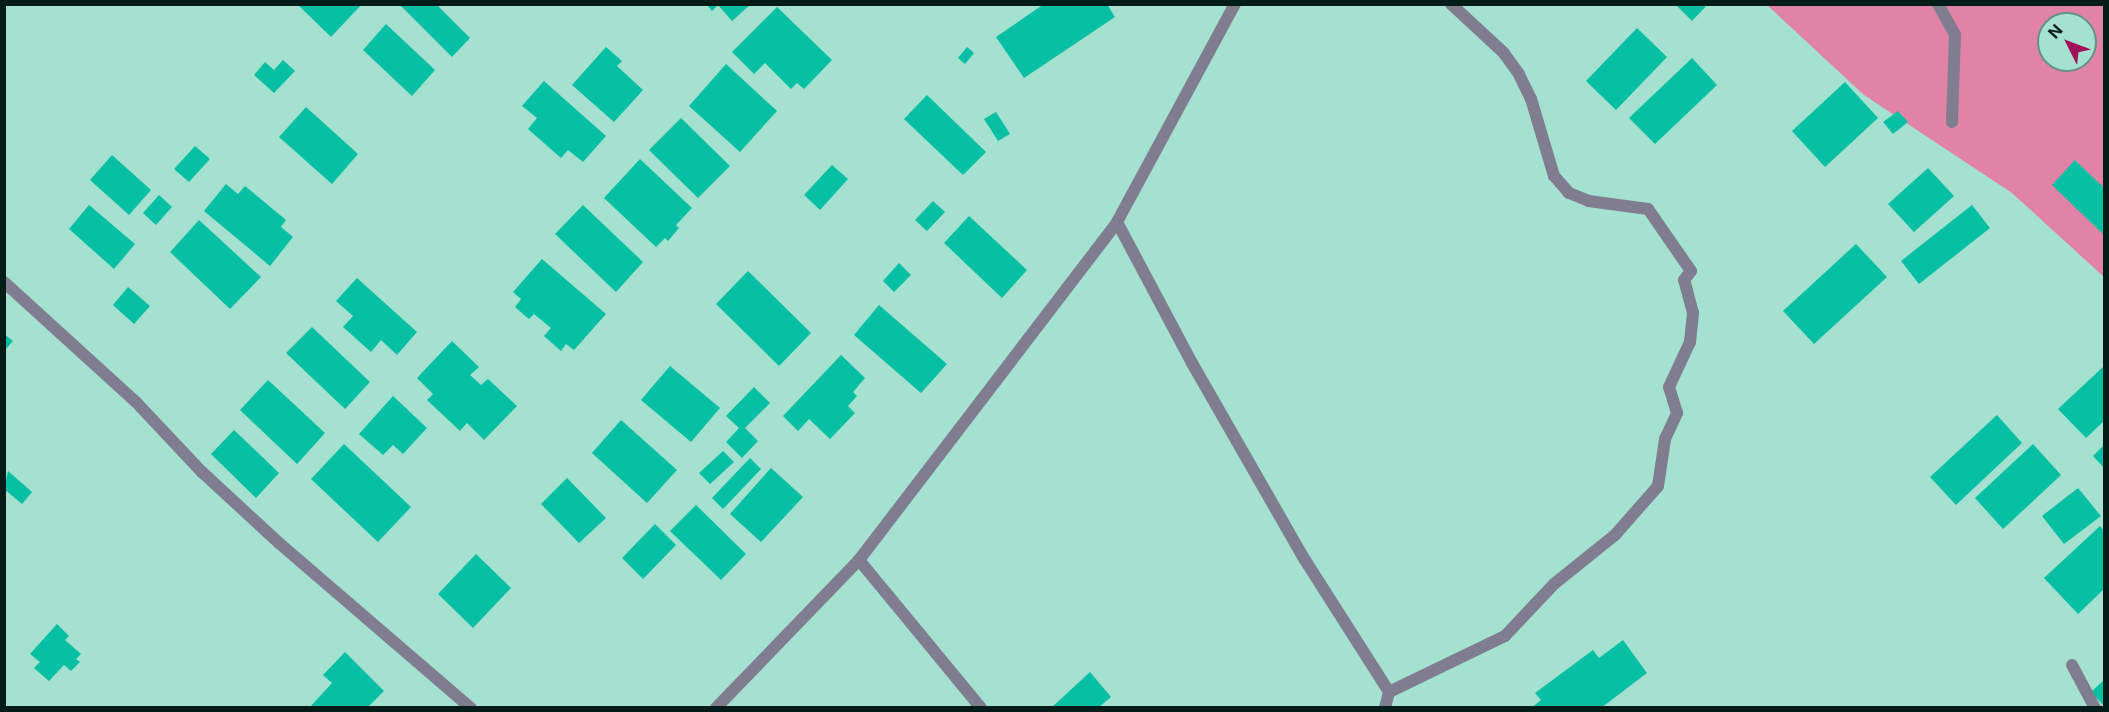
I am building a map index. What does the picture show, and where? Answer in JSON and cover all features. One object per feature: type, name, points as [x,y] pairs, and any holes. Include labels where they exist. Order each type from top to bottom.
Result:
[{"type":"street","points":[[716,708],[859,560],[1117,222],[1235,4]]},
{"type":"street","points":[[1389,692],[1505,636],[1554,584],[1616,535],[1658,486],[1665,439],[1677,413],[1669,387],[1690,342],[1693,312],[1684,280],[1691,271],[1648,209],[1589,201],[1569,193],[1554,176],[1531,99],[1519,74],[1503,53],[1451,4]]},
{"type":"street","points":[[1938,4],[1955,35],[1952,122]]},
{"type":"street","points":[[1117,222],[1209,394],[1305,560],[1389,692],[1385,708]]},
{"type":"street","points":[[4,282],[135,400],[202,472],[279,543],[471,708]]},
{"type":"street","points":[[859,560],[981,708]]},
{"type":"street","points":[[2072,665],[2095,708]]},
{"type":"shaded area","points":[[1767,5],[2104,5],[2104,277],[2012,193],[1864,95]]},
{"type":"building","points":[[297,4],[362,4],[331,37]]},
{"type":"building","points":[[399,4],[436,4],[470,38],[452,57]]},
{"type":"building","points":[[706,4],[751,4],[732,21],[718,5],[712,11]]},
{"type":"building","points":[[1044,4],[1107,4],[1115,17],[1024,78],[996,37]]},
{"type":"building","points":[[1675,4],[1708,4],[1692,21]]},
{"type":"building","points":[[777,7],[832,60],[804,89],[797,83],[791,89],[765,63],[754,74],[732,52]]},
{"type":"building","points":[[386,24],[435,70],[412,96],[363,50]]},
{"type":"building","points":[[1637,28],[1667,57],[1616,110],[1586,81]]},
{"type":"building","points":[[606,47],[622,61],[617,66],[643,90],[614,122],[572,85]]},
{"type":"building","points":[[967,47],[974,53],[965,64],[958,58]]},
{"type":"building","points":[[1692,58],[1717,85],[1655,144],[1629,118]]},
{"type":"building","points":[[283,60],[295,71],[274,93],[254,75],[265,62],[274,70]]},
{"type":"building","points":[[726,64],[777,111],[740,152],[689,106]]},
{"type":"building","points":[[544,81],[606,136],[583,162],[568,150],[561,158],[528,129],[537,118],[522,106]]},
{"type":"building","points":[[1845,82],[1878,118],[1825,167],[1792,131]]},
{"type":"building","points":[[927,95],[986,152],[963,175],[904,119]]},
{"type":"building","points":[[306,107],[358,154],[332,184],[279,137]]},
{"type":"building","points":[[1898,111],[1908,122],[1893,134],[1883,122]]},
{"type":"building","points":[[996,112],[1010,134],[998,141],[984,119]]},
{"type":"building","points":[[681,118],[730,166],[698,198],[649,150]]},
{"type":"building","points":[[195,146],[210,159],[189,182],[174,169]]},
{"type":"building","points":[[112,155],[151,190],[129,215],[90,180]]},
{"type":"building","points":[[640,159],[692,208],[676,225],[679,228],[668,241],[665,238],[656,247],[604,198]]},
{"type":"building","points":[[2075,160],[2104,188],[2104,235],[2052,185]]},
{"type":"building","points":[[832,165],[848,179],[820,210],[804,195]]},
{"type":"building","points":[[1928,168],[1954,196],[1914,232],[1888,204]]},
{"type":"building","points":[[226,184],[238,194],[245,186],[286,220],[281,227],[293,237],[270,266],[204,211]]},
{"type":"building","points":[[159,195],[172,207],[156,225],[143,213]]},
{"type":"building","points":[[933,201],[945,212],[927,231],[915,220]]},
{"type":"building","points":[[89,205],[135,244],[114,269],[69,229]]},
{"type":"building","points":[[583,205],[643,262],[616,292],[555,234]]},
{"type":"building","points":[[1972,205],[1990,228],[1919,284],[1901,261]]},
{"type":"building","points":[[969,216],[1027,270],[1002,298],[944,243]]},
{"type":"building","points":[[199,220],[261,277],[230,309],[170,252]]},
{"type":"building","points":[[1856,244],[1887,277],[1814,344],[1783,311]]},
{"type":"building","points":[[542,259],[606,314],[574,350],[566,344],[561,351],[544,336],[551,328],[534,314],[529,319],[515,307],[521,299],[513,292]]},
{"type":"building","points":[[899,263],[911,275],[894,292],[883,281]]},
{"type":"building","points":[[748,271],[811,333],[779,366],[716,304]]},
{"type":"building","points":[[357,278],[417,332],[397,355],[381,340],[371,352],[343,327],[353,316],[336,301]]},
{"type":"building","points":[[128,287],[150,306],[134,324],[113,305]]},
{"type":"building","points":[[879,305],[947,364],[921,393],[854,335]]},
{"type":"building","points":[[312,327],[370,382],[345,409],[286,353]]},
{"type":"building","points":[[4,334],[13,341],[4,351]]},
{"type":"building","points":[[452,341],[479,367],[470,375],[481,385],[488,379],[517,406],[484,440],[467,423],[460,431],[427,400],[433,394],[417,378]]},
{"type":"building","points":[[841,355],[865,378],[853,392],[857,396],[848,406],[855,413],[830,439],[809,419],[798,431],[783,416]]},
{"type":"building","points":[[670,366],[720,408],[691,442],[641,400]]},
{"type":"building","points":[[2104,366],[2104,421],[2086,438],[2058,409]]},
{"type":"building","points":[[268,380],[325,433],[297,464],[240,410]]},
{"type":"building","points":[[754,387],[770,403],[745,428],[758,441],[742,458],[726,442],[739,428],[726,416]]},
{"type":"building","points":[[393,396],[427,428],[403,454],[393,445],[383,455],[359,434]]},
{"type":"building","points":[[1997,415],[2022,443],[1956,505],[1930,477]]},
{"type":"building","points":[[621,420],[677,470],[647,503],[592,453]]},
{"type":"building","points":[[234,430],[279,473],[256,498],[211,454]]},
{"type":"building","points":[[344,444],[411,507],[378,542],[311,479]]},
{"type":"building","points":[[2033,444],[2061,475],[2003,529],[1975,498]]},
{"type":"building","points":[[2104,445],[2104,468],[2093,456]]},
{"type":"building","points":[[723,451],[734,462],[710,484],[699,473]]},
{"type":"building","points":[[750,458],[761,469],[723,509],[712,498]]},
{"type":"building","points":[[771,468],[803,497],[761,542],[730,514]]},
{"type":"building","points":[[8,471],[32,492],[22,504],[4,489]]},
{"type":"building","points":[[567,478],[606,518],[579,543],[541,504]]},
{"type":"building","points":[[2078,488],[2101,516],[2064,544],[2042,516]]},
{"type":"building","points":[[696,505],[746,554],[721,580],[670,531]]},
{"type":"building","points":[[655,524],[676,545],[643,579],[622,558]]},
{"type":"building","points":[[2100,526],[2104,531],[2104,589],[2078,614],[2044,578]]},
{"type":"building","points":[[476,554],[511,588],[473,628],[438,594]]},
{"type":"building","points":[[57,624],[69,636],[65,640],[81,654],[76,659],[80,662],[71,671],[64,665],[49,681],[34,668],[40,662],[30,654]]},
{"type":"building","points":[[1623,640],[1647,673],[1601,708],[1531,708],[1541,700],[1535,693],[1593,650],[1599,658]]},
{"type":"building","points":[[345,652],[384,691],[367,708],[309,708],[332,683],[323,675]]},
{"type":"building","points":[[1090,672],[1111,697],[1098,708],[1051,708]]},
{"type":"building","points":[[2104,680],[2104,706],[2091,692]]}]
